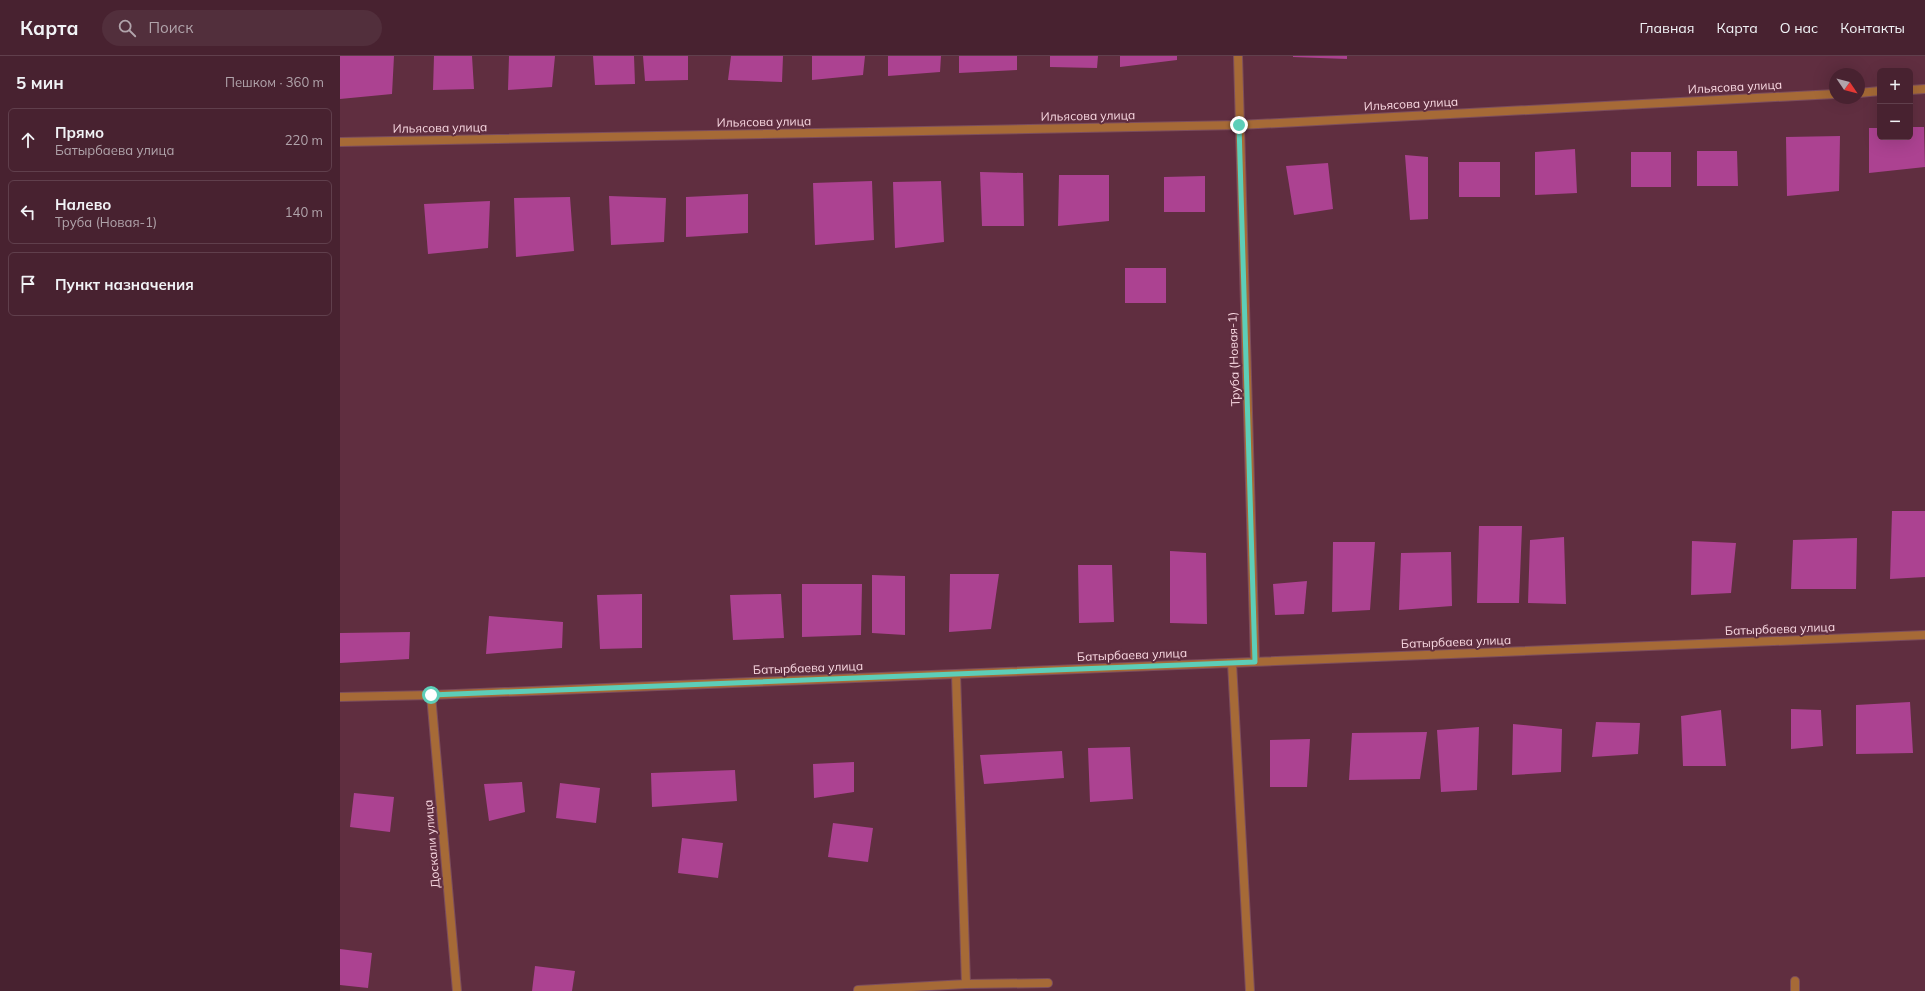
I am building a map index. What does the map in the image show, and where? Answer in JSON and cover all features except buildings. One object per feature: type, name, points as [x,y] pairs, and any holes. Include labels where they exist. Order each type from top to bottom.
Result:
[{"type":"street","name":"Труба (Новая-1)","points":[[1238,56],[1255,662]]},
{"type":"street","points":[[1913,90],[1925,89]]},
{"type":"street","points":[[1865,93],[1877,92]]},
{"type":"street","name":"Ильясова улица","points":[[340,142],[1239,125],[1829,94]]},
{"type":"street","name":"Батырбаева улица","points":[[340,697],[431,695],[1925,635]]},
{"type":"street","points":[[1232,663],[1250,991]]},
{"type":"street","points":[[956,674],[966,984]]},
{"type":"street","name":"Доскали улица","points":[[431,695],[457,991]]},
{"type":"street","points":[[1795,981],[1795,991]]},
{"type":"street","points":[[858,991],[966,984],[1048,983]]},
{"type":"route","points":[[431,695],[1255,662],[1239,125]]}]
